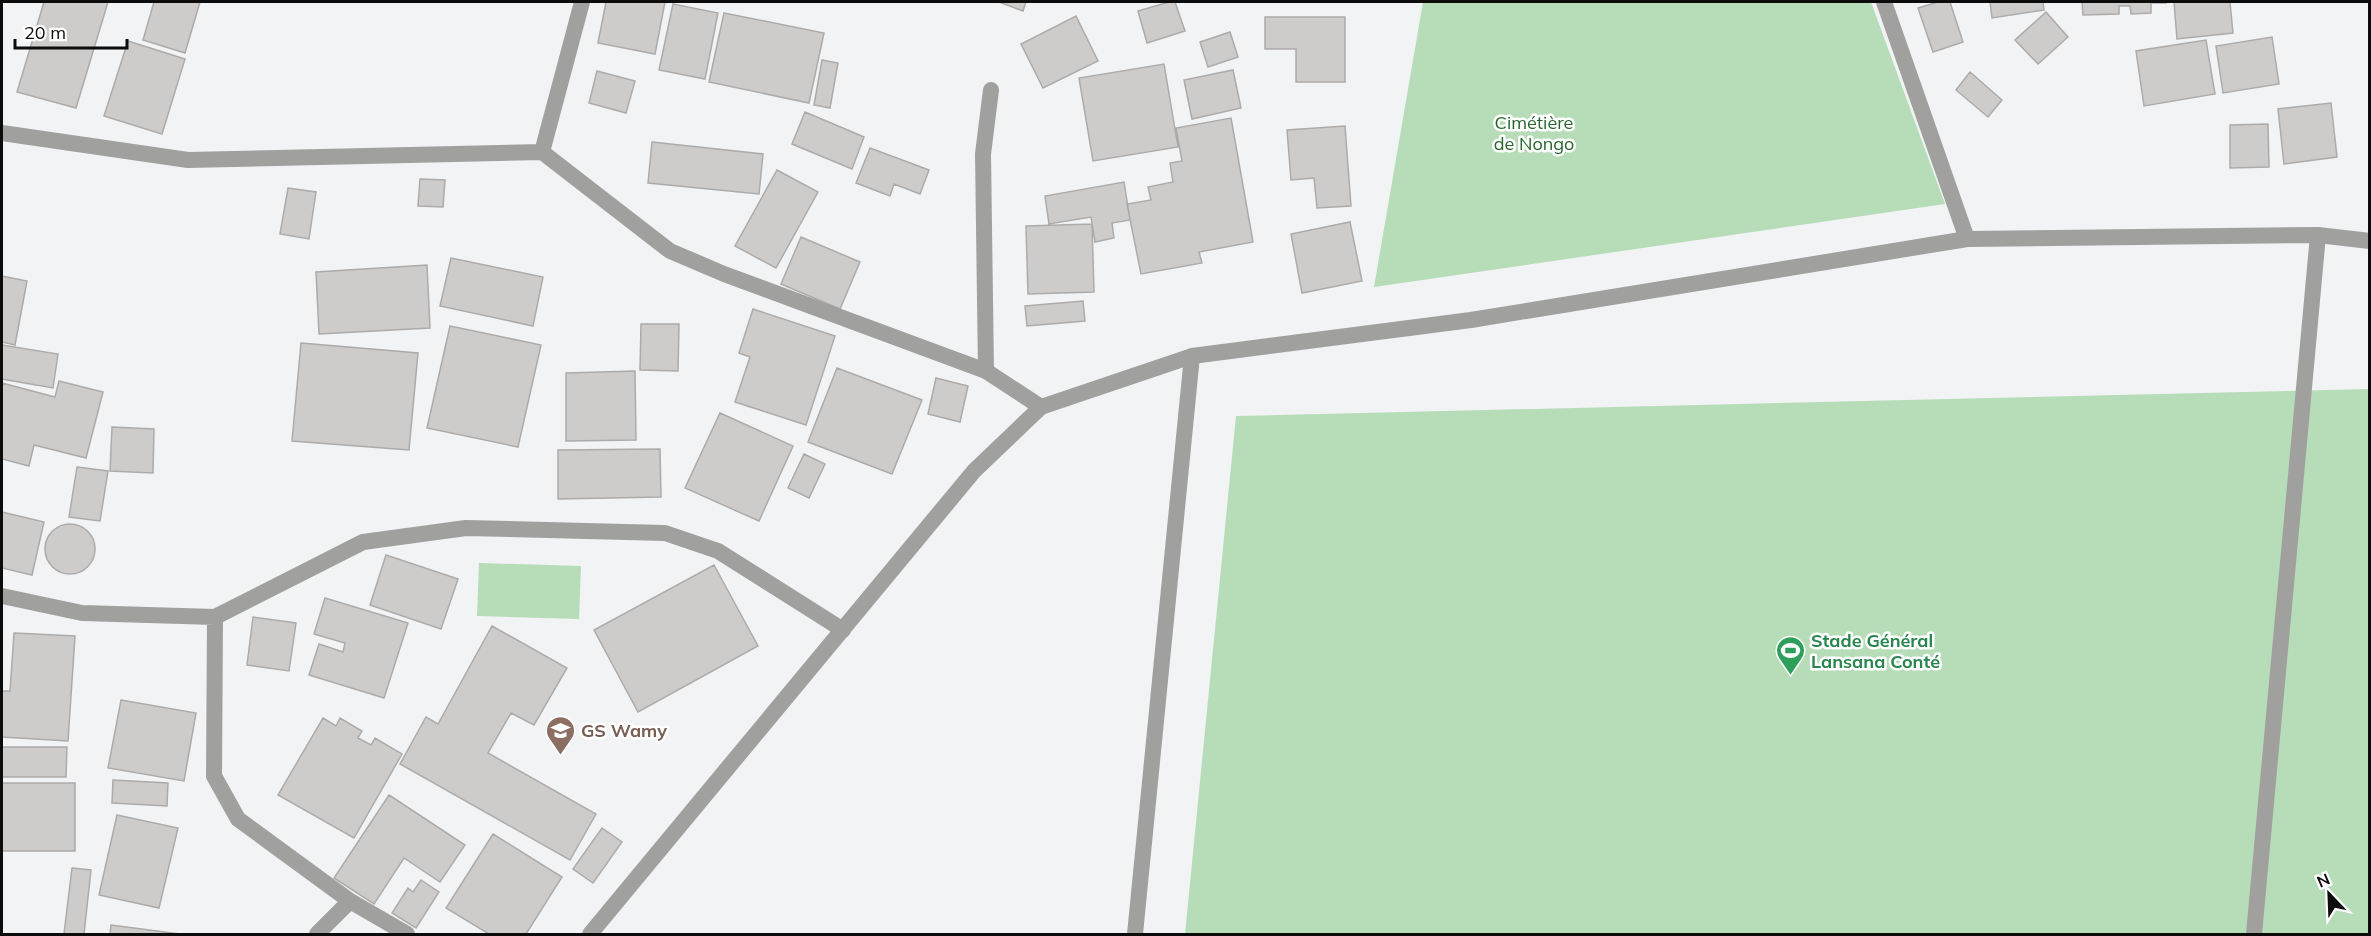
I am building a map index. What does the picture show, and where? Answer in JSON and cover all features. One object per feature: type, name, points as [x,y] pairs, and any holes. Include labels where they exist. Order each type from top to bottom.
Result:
[{"type":"street","points":[[542,152],[582,2]]},
{"type":"street","points":[[1884,2],[1967,239]]},
{"type":"street","points":[[986,371],[983,154],[991,90]]},
{"type":"street","points":[[2,134],[188,160],[542,152],[670,251],[724,274],[986,371],[1041,407]]},
{"type":"street","points":[[2254,934],[2318,235]]},
{"type":"street","points":[[591,934],[974,471],[1041,407],[1192,356],[1471,320],[1967,239],[2318,235],[2370,241]]},
{"type":"street","points":[[1136,934],[1192,356]]},
{"type":"street","points":[[2,596],[82,613],[215,617],[363,542],[466,528],[665,533],[718,550],[843,630]]},
{"type":"street","points":[[215,617],[214,776],[238,819],[350,901],[407,934]]},
{"type":"street","points":[[317,934],[350,901]]},
{"type":"green space","name":"Cimétière de Nongo","points":[[1423,2],[1871,2],[1945,204],[1374,287]]},
{"type":"green space","name":"Stade Général Lansana Conté","points":[[2369,389],[2369,934],[1185,934],[1236,416]]},
{"type":"green space","points":[[479,563],[581,566],[579,619],[477,616]]},
{"type":"building","points":[[44,2],[108,2],[76,108],[17,92]]},
{"type":"building","points":[[154,2],[200,2],[185,53],[143,40]]},
{"type":"building","points":[[606,2],[665,2],[655,54],[598,43]]},
{"type":"building","points":[[999,2],[1026,2],[1023,11]]},
{"type":"building","points":[[1175,2],[1185,31],[1147,43],[1138,11]]},
{"type":"building","points":[[1938,2],[1950,2],[1963,42],[1933,52],[1918,8]]},
{"type":"building","points":[[1990,2],[2043,2],[2044,10],[1992,18]]},
{"type":"building","points":[[2082,2],[2166,3],[2151,3],[2151,13],[2131,14],[2130,6],[2119,6],[2119,14],[2083,15]]},
{"type":"building","points":[[2174,2],[2230,2],[2233,33],[2177,39]]},
{"type":"building","points":[[673,4],[718,13],[705,79],[659,70]]},
{"type":"building","points":[[2046,12],[2068,37],[2038,64],[2015,40]]},
{"type":"building","points":[[724,13],[824,33],[809,103],[709,82]]},
{"type":"building","points":[[1076,16],[1098,61],[1043,88],[1021,44]]},
{"type":"building","points":[[1265,17],[1345,17],[1345,82],[1296,82],[1296,49],[1265,49]]},
{"type":"building","points":[[1230,32],[1238,57],[1208,67],[1200,42]]},
{"type":"building","points":[[2272,37],[2279,84],[2223,93],[2216,46]]},
{"type":"building","points":[[2206,40],[2215,94],[2144,106],[2136,51]]},
{"type":"building","points":[[128,41],[185,59],[162,134],[104,116]]},
{"type":"building","points":[[822,60],[838,63],[830,108],[814,105]]},
{"type":"building","points":[[1164,64],[1178,147],[1093,161],[1079,78]]},
{"type":"building","points":[[1233,70],[1241,108],[1192,119],[1184,80]]},
{"type":"building","points":[[597,71],[635,81],[626,113],[589,103]]},
{"type":"building","points":[[1970,72],[2002,100],[1988,117],[1956,90]]},
{"type":"building","points":[[2331,103],[2337,157],[2284,164],[2278,109]]},
{"type":"building","points":[[805,112],[864,137],[852,169],[792,144]]},
{"type":"building","points":[[1231,118],[1253,242],[1199,252],[1202,263],[1141,274],[1127,204],[1151,200],[1148,187],[1173,182],[1170,163],[1182,161],[1176,128]]},
{"type":"building","points":[[2268,124],[2269,167],[2230,168],[2230,125]]},
{"type":"building","points":[[1345,126],[1351,206],[1317,208],[1314,178],[1291,180],[1287,130]]},
{"type":"building","points":[[652,142],[763,154],[759,194],[648,183]]},
{"type":"building","points":[[870,148],[929,170],[920,194],[894,184],[890,196],[856,183]]},
{"type":"building","points":[[777,170],[818,192],[776,268],[735,246]]},
{"type":"building","points":[[420,179],[445,180],[443,207],[418,206]]},
{"type":"building","points":[[1124,182],[1130,220],[1112,223],[1114,238],[1095,242],[1091,217],[1049,224],[1045,196]]},
{"type":"building","points":[[288,188],[316,192],[309,239],[280,234]]},
{"type":"building","points":[[1350,222],[1362,281],[1302,293],[1291,234]]},
{"type":"building","points":[[1092,224],[1094,292],[1028,294],[1026,226]]},
{"type":"building","points":[[801,237],[860,262],[840,309],[781,284]]},
{"type":"building","points":[[451,258],[543,277],[533,326],[440,306]]},
{"type":"building","points":[[427,265],[430,328],[319,334],[316,272]]},
{"type":"building","points":[[2,276],[27,281],[15,345],[2,342]]},
{"type":"building","points":[[1083,301],[1085,321],[1027,326],[1025,306]]},
{"type":"building","points":[[753,309],[835,336],[806,425],[735,402],[750,357],[739,353]]},
{"type":"building","points":[[641,324],[679,324],[678,371],[640,370]]},
{"type":"building","points":[[450,326],[541,345],[518,447],[427,428]]},
{"type":"building","points":[[301,343],[418,353],[409,450],[292,441]]},
{"type":"building","points":[[2,345],[58,354],[53,388],[2,379]]},
{"type":"building","points":[[837,368],[922,400],[892,474],[808,442]]},
{"type":"building","points":[[635,371],[636,440],[566,441],[566,373]]},
{"type":"building","points":[[936,378],[968,386],[960,422],[928,414]]},
{"type":"building","points":[[59,381],[103,392],[86,458],[34,445],[29,466],[2,459],[2,383],[55,397]]},
{"type":"building","points":[[720,413],[793,446],[759,521],[685,488]]},
{"type":"building","points":[[112,427],[154,429],[153,473],[110,471]]},
{"type":"building","points":[[660,449],[661,497],[558,499],[558,450]]},
{"type":"building","points":[[804,454],[825,464],[809,498],[788,488]]},
{"type":"building","points":[[77,467],[108,471],[100,521],[69,517]]},
{"type":"building","points":[[2,512],[44,522],[32,575],[2,568]]},
{"type":"building","points":[[70,524],[79,526],[90,535],[95,549],[93,558],[84,569],[70,574],[61,572],[50,563],[45,549],[47,540],[56,529]]},
{"type":"building","points":[[386,555],[458,579],[441,629],[370,605]]},
{"type":"building","points":[[714,565],[758,646],[638,712],[594,630]]},
{"type":"building","points":[[325,598],[408,623],[384,698],[309,675],[319,644],[343,652],[345,643],[314,634]]},
{"type":"building","points":[[253,617],[296,623],[289,671],[247,665]]},
{"type":"building","points":[[492,626],[567,668],[534,725],[511,713],[488,753],[596,814],[570,860],[400,764],[426,717],[438,724]]},
{"type":"building","points":[[14,633],[75,636],[68,741],[2,737],[2,691],[10,691]]},
{"type":"building","points":[[121,700],[196,713],[184,781],[108,768]]},
{"type":"building","points":[[323,718],[336,726],[340,718],[362,731],[358,738],[371,745],[375,738],[402,754],[354,838],[278,795]]},
{"type":"building","points":[[2,747],[67,747],[66,777],[2,777]]},
{"type":"building","points":[[113,780],[168,783],[167,806],[112,803]]},
{"type":"building","points":[[2,783],[75,783],[75,851],[2,851]]},
{"type":"building","points":[[389,795],[465,845],[440,882],[404,858],[374,904],[334,878]]},
{"type":"building","points":[[117,815],[178,828],[159,908],[99,895]]},
{"type":"building","points":[[602,828],[622,842],[593,883],[573,869]]},
{"type":"building","points":[[493,834],[562,877],[526,934],[489,934],[446,908]]},
{"type":"building","points":[[72,868],[91,870],[84,934],[64,934]]},
{"type":"building","points":[[421,880],[439,892],[416,928],[392,913],[408,888],[413,892]]},
{"type":"building","points":[[111,925],[180,934],[110,934]]},
{"type":"place","name":"Stade Général Lansana Conté","points":[[1790,676]]},
{"type":"place","name":"GS Wamy","points":[[560,756]]}]
